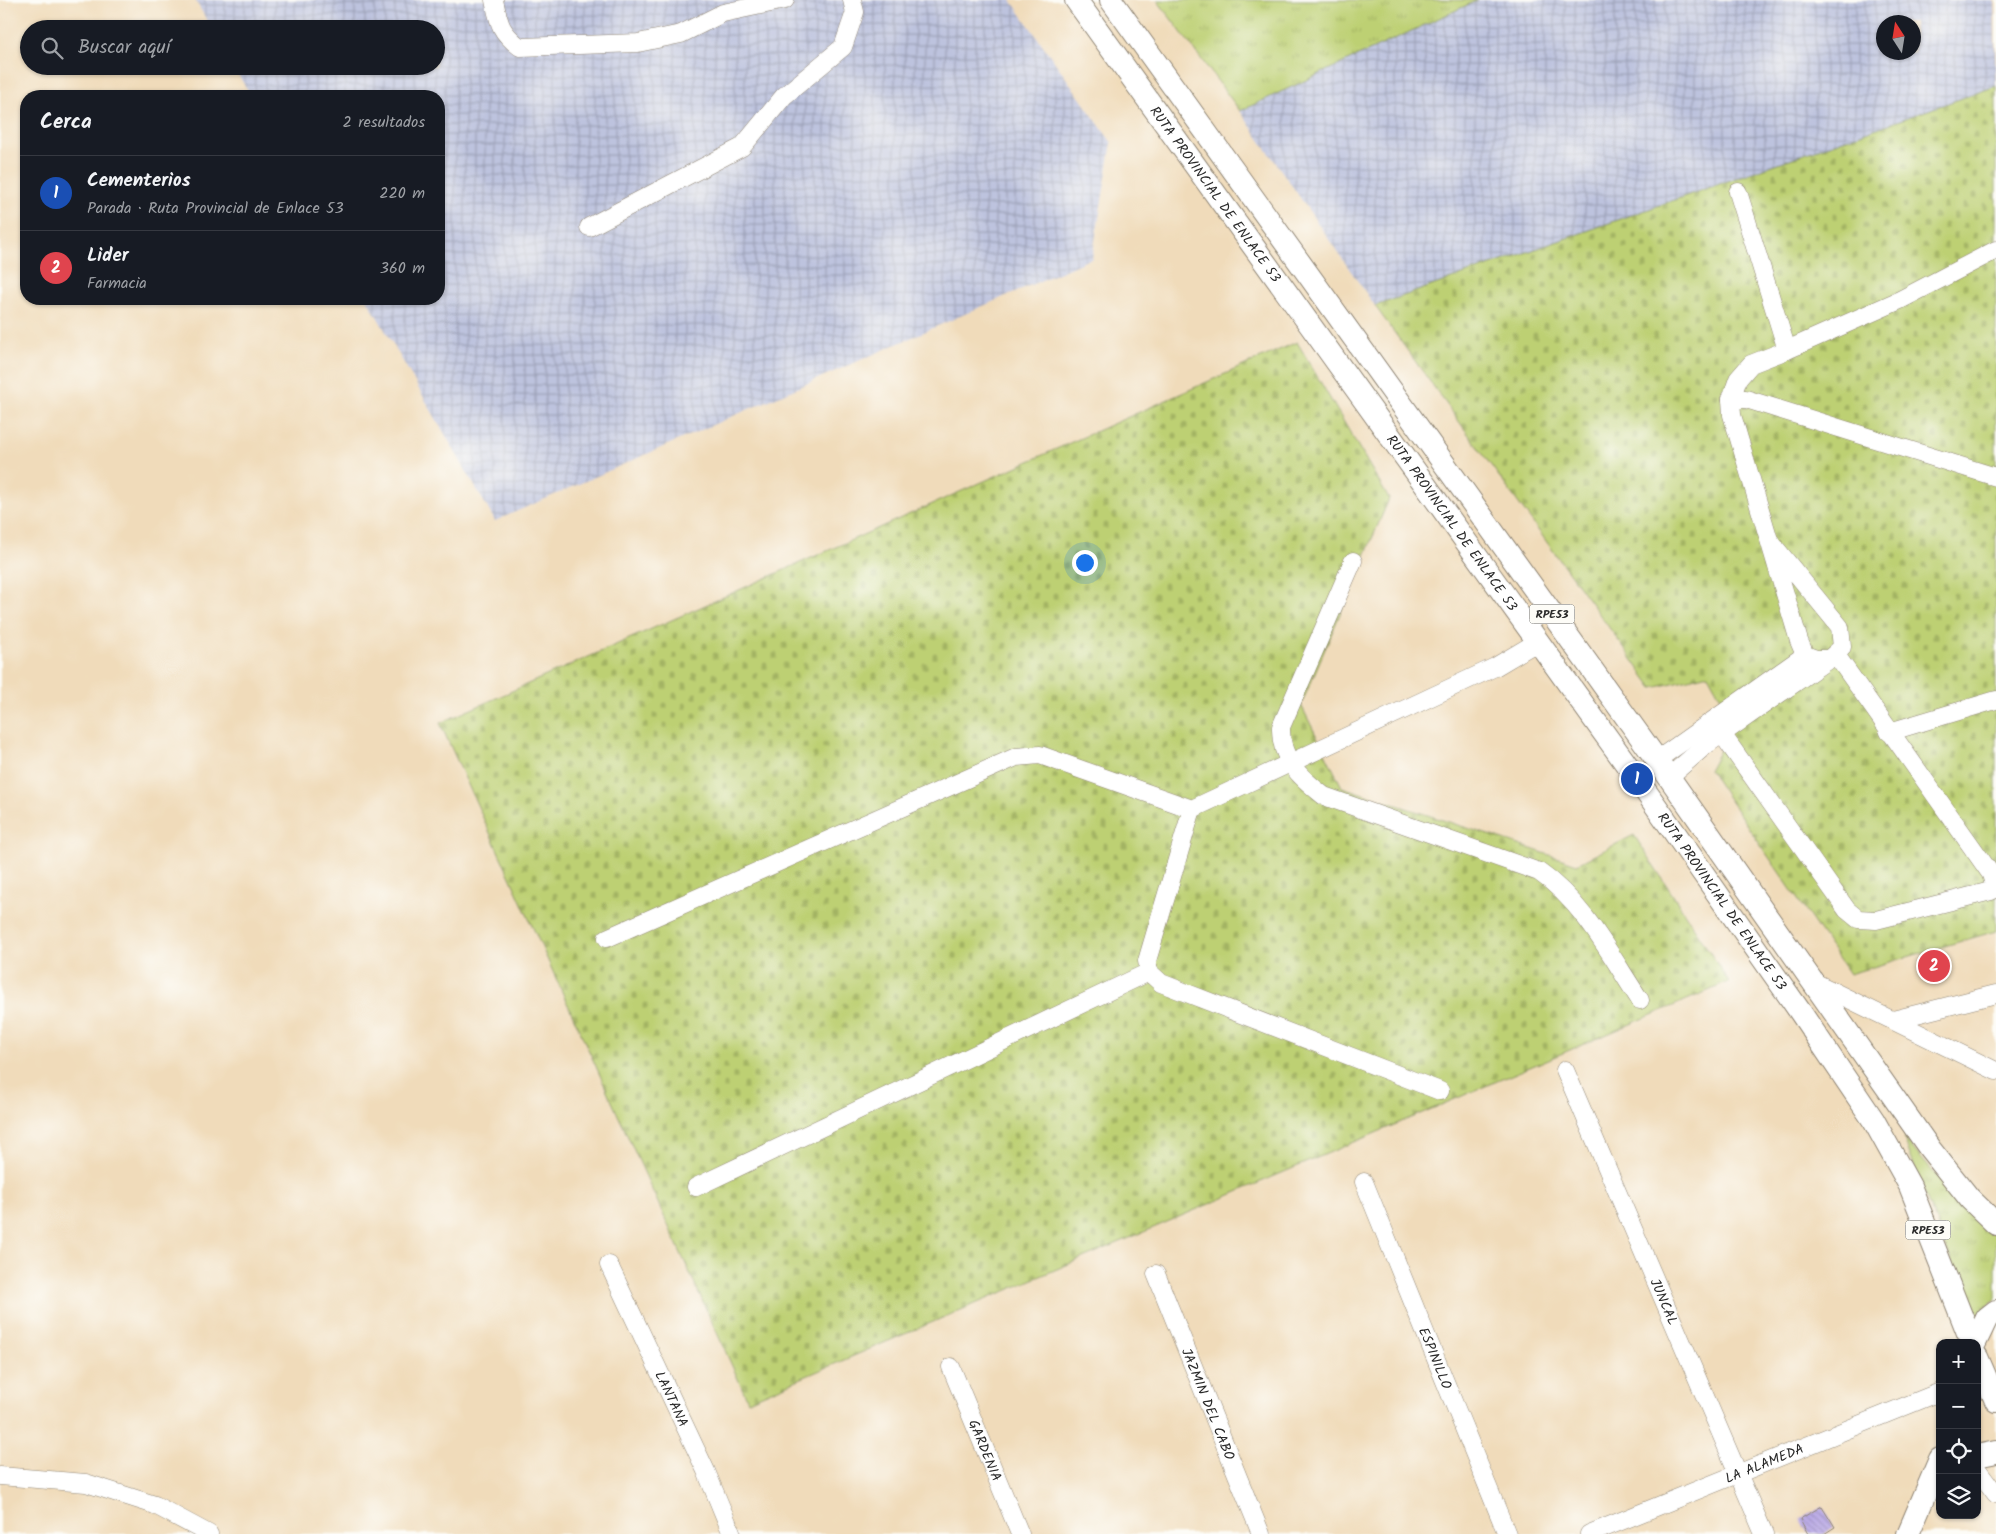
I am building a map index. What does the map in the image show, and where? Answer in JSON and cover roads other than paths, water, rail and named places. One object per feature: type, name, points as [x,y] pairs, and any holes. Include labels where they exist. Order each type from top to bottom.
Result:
[{"type":"main road","name":"RUTA PROVINCIAL DE ENLACE 53","points":[[1076,0],[1643,787],[1801,1013],[1874,1122],[1910,1186],[1971,1339]]},
{"type":"main road","name":"RUTA PROVINCIAL DE ENLACE 53","points":[[1111,0],[1663,768],[1949,1175],[1996,1224]]},
{"type":"main road","name":"RPE53","points":[[1975,1339],[1987,1318],[1996,1312]]},
{"type":"main road","points":[[1981,1366],[1996,1401]]},
{"type":"main road","points":[[1981,1455],[1996,1452]]},
{"type":"main road","points":[[1908,1534],[1933,1486]]},
{"type":"street","points":[[494,0],[499,24],[507,37],[520,46],[638,43],[681,34],[723,13],[784,0]]},
{"type":"street","points":[[589,227],[742,147],[784,96],[843,47],[855,12],[852,0]]},
{"type":"street","points":[[1738,192],[1787,350]]},
{"type":"street","points":[[1805,655],[1732,415],[1731,399],[1738,379],[1751,364],[1900,300],[1996,250]]},
{"type":"street","points":[[1731,399],[1746,399],[1996,477]]},
{"type":"street","points":[[1663,768],[1722,734],[1833,657],[1842,647],[1840,627],[1769,540]]},
{"type":"street","points":[[1353,561],[1281,727],[1283,750],[1288,763],[1302,778],[1324,796],[1539,872],[1558,885],[1574,902],[1640,1000]]},
{"type":"street","points":[[607,938],[1016,757],[1040,755],[1192,809],[1495,666],[1537,642]]},
{"type":"street","points":[[1663,768],[1805,655]]},
{"type":"street","points":[[1805,655],[1816,659],[1833,657]]},
{"type":"street","points":[[1722,734],[1847,910],[1858,919],[1876,920],[1991,892],[1994,885],[1991,874],[1833,657]]},
{"type":"street","points":[[1889,732],[1996,700]]},
{"type":"street","points":[[1192,809],[1146,961],[1149,972],[1161,983],[1440,1091]]},
{"type":"street","points":[[696,1187],[1149,972]]},
{"type":"street","points":[[1813,982],[1996,1071]]},
{"type":"street","points":[[1893,1020],[1996,994]]},
{"type":"street","name":"JUNCAL","points":[[1565,1070],[1764,1534]]},
{"type":"street","name":"ESPINILLO","points":[[1364,1182],[1507,1534]]},
{"type":"street","name":"LANTANA","points":[[609,1265],[706,1471],[732,1534]]},
{"type":"street","name":"JAZMIN DEL CABO","points":[[1156,1274],[1261,1534]]},
{"type":"street","name":"GARDENIA","points":[[951,1367],[1020,1534]]},
{"type":"street","name":"LA ALAMEDA","points":[[1589,1534],[1936,1394]]},
{"type":"street","points":[[1981,1474],[1996,1494]]},
{"type":"street","points":[[0,1476],[86,1483],[155,1505],[208,1534]]},
{"type":"place","name":"Cementerios","points":[[1637,779]]},
{"type":"place","name":"Lider","points":[[1934,966]]}]
